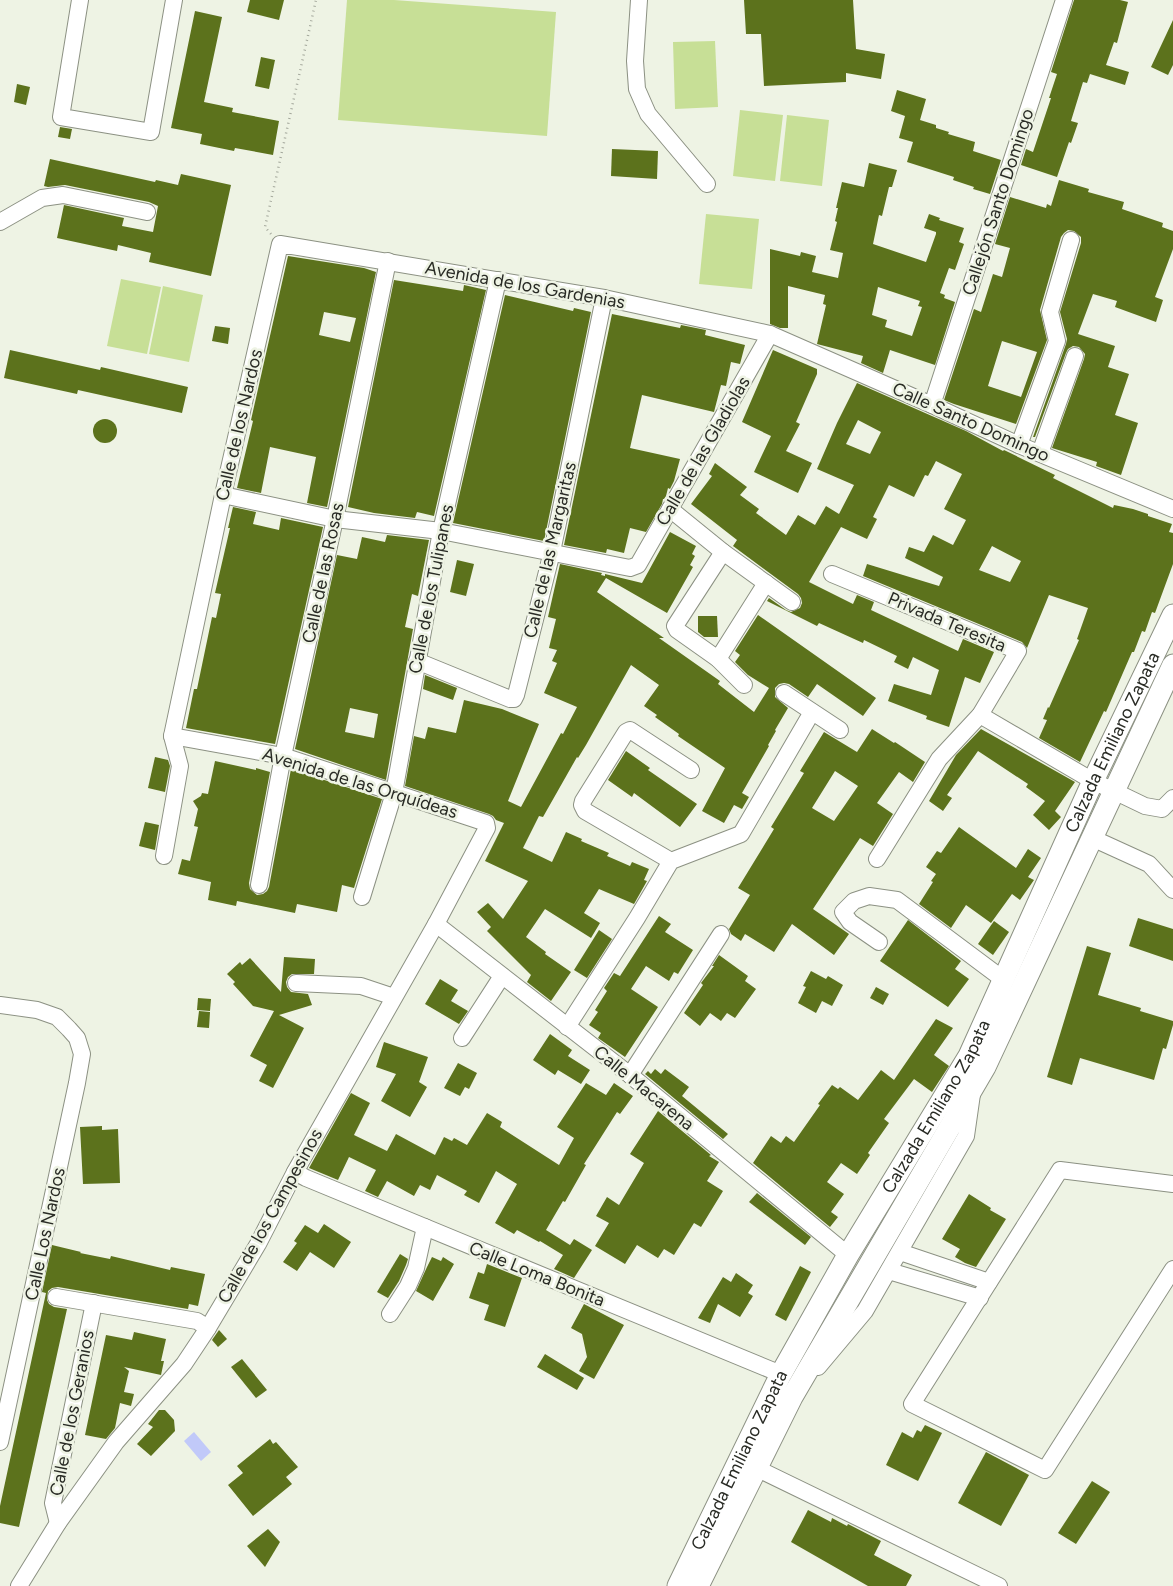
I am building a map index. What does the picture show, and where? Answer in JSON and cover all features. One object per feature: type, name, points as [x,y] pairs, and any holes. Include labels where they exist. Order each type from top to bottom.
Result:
[{"type":"main road","name":"Calzada Emiliano Zapata","points":[[678,1586],[781,1374],[848,1255],[969,1056],[1093,780],[1173,615]]},
{"type":"main road","name":"Calzada Emiliano Zapata","points":[[698,1586],[792,1397],[985,1066],[1173,664]]},
{"type":"street","points":[[80,0],[61,116],[152,132],[174,0]]},
{"type":"street","points":[[639,0],[635,61],[638,89],[648,114],[707,184]]},
{"type":"street","name":"Callejón Santo Domingo","points":[[932,404],[1064,0]]},
{"type":"street","points":[[0,222],[42,198],[63,195],[147,212]]},
{"type":"street","points":[[1019,445],[1056,341],[1050,312],[1071,240]]},
{"type":"street","name":"Avenida de los Gardenias","points":[[280,244],[604,298],[770,334]]},
{"type":"street","name":"Calle de los Nardos","points":[[164,856],[180,766],[172,736],[223,495],[280,244]]},
{"type":"street","name":"Calle de las Rosas","points":[[259,885],[283,756],[335,519],[388,261]]},
{"type":"street","name":"Calle de los Tulipanes","points":[[362,897],[394,793],[441,531],[498,280]]},
{"type":"street","name":"Calle de las Margaritas","points":[[418,661],[510,699],[514,699],[516,696],[552,552],[604,298]]},
{"type":"street","name":"Calle Santo Domingo","points":[[770,334],[932,404],[1019,445],[1173,509]]},
{"type":"street","name":"Calle de las Gladiolas","points":[[552,552],[630,568],[638,565],[770,334]]},
{"type":"street","points":[[1040,453],[1075,356]]},
{"type":"street","points":[[223,495],[335,519],[441,531],[552,552]]},
{"type":"street","points":[[670,509],[723,552],[792,602]]},
{"type":"street","points":[[723,552],[675,626],[676,630],[718,659],[744,685]]},
{"type":"street","name":"Privada Teresita","points":[[832,574],[1018,651],[980,715]]},
{"type":"street","points":[[718,659],[766,583]]},
{"type":"street","points":[[784,693],[840,730]]},
{"type":"street","points":[[567,1027],[671,861],[741,834],[812,712]]},
{"type":"street","points":[[877,859],[939,759],[980,715],[1093,780],[1145,806],[1162,809],[1173,798]]},
{"type":"street","points":[[671,861],[585,811],[582,805],[583,800],[626,732],[630,730],[691,770]]},
{"type":"street","name":"Avenida de las Orquídeas","points":[[172,736],[283,756],[488,825]]},
{"type":"street","name":"Calle de los Campesinos","points":[[19,1586],[58,1523],[116,1442],[184,1364],[208,1328],[258,1244],[295,1172],[436,924],[488,825]]},
{"type":"street","points":[[1092,838],[1149,864],[1173,890]]},
{"type":"street","points":[[879,942],[850,922],[843,912],[854,901],[869,896],[897,900],[1004,980]]},
{"type":"street","name":"Calle Macarena","points":[[436,924],[630,1075],[848,1255]]},
{"type":"street","points":[[630,1075],[721,934]]},
{"type":"street","points":[[462,1038],[502,976]]},
{"type":"street","points":[[296,983],[361,986],[394,997]]},
{"type":"street","name":"Calle Los Nardos","points":[[0,1006],[37,1010],[58,1017],[77,1038],[82,1054],[0,1442]]},
{"type":"street","points":[[792,1397],[865,1311],[889,1271],[966,1136],[974,1086]]},
{"type":"street","points":[[1173,1184],[1060,1170],[912,1404],[1045,1470],[1173,1269]]},
{"type":"street","name":"Calle Loma Bonita","points":[[295,1172],[781,1374]]},
{"type":"street","points":[[390,1314],[408,1286],[416,1268],[425,1227]]},
{"type":"street","points":[[900,1252],[989,1282]]},
{"type":"street","points":[[889,1271],[980,1298]]},
{"type":"street","points":[[56,1297],[197,1321],[208,1328]]},
{"type":"street","name":"Calle de los Geranios","points":[[58,1523],[53,1503],[94,1303]]},
{"type":"street","points":[[756,1468],[1000,1586]]},
{"type":"path","points":[[280,244],[265,227],[316,0]]},
{"type":"green space","points":[[347,0],[394,0],[556,12],[547,136],[338,120]]},
{"type":"green space","points":[[715,41],[718,107],[675,109],[673,42]]},
{"type":"green space","points":[[740,110],[783,115],[775,181],[733,176]]},
{"type":"green space","points":[[787,115],[829,120],[822,186],[780,181]]},
{"type":"green space","points":[[706,214],[759,219],[752,289],[699,284]]},
{"type":"green space","points":[[121,279],[161,287],[147,354],[107,346]]},
{"type":"green space","points":[[163,286],[203,295],[189,362],[149,354]]},
{"type":"water","points":[[194,1432],[211,1452],[201,1461],[184,1441]]},
{"type":"building","points":[[250,0],[284,0],[279,20],[247,12]]},
{"type":"building","points":[[744,0],[853,0],[856,49],[885,54],[881,79],[846,73],[846,82],[764,86],[761,34],[746,34]]},
{"type":"building","points":[[1074,0],[1120,0],[1128,2],[1117,43],[1114,42],[1106,65],[1129,72],[1125,85],[1090,74],[1087,83],[1083,82],[1071,121],[1078,123],[1071,143],[1069,142],[1057,177],[1021,165],[1026,149],[1033,152],[1051,98],[1049,98],[1057,74],[1051,72]]},
{"type":"building","points":[[195,11],[222,17],[204,102],[233,108],[232,112],[279,121],[273,155],[235,148],[234,151],[200,144],[202,134],[171,128]]},
{"type":"building","points":[[1173,20],[1173,65],[1168,75],[1151,67]]},
{"type":"building","points":[[261,57],[275,60],[269,89],[255,86]]},
{"type":"building","points":[[17,84],[30,87],[26,105],[14,102]]},
{"type":"building","points":[[897,90],[926,99],[920,120],[936,125],[936,128],[949,132],[948,134],[975,142],[973,151],[1001,160],[990,194],[953,180],[954,177],[907,162],[913,142],[899,138],[905,116],[891,111]]},
{"type":"building","points":[[60,127],[72,129],[70,139],[58,137]]},
{"type":"building","points":[[612,149],[658,151],[657,179],[611,176]]},
{"type":"building","points":[[50,159],[155,182],[156,180],[178,185],[181,174],[231,185],[211,276],[149,262],[151,253],[118,245],[117,251],[57,238],[64,205],[124,218],[122,226],[153,232],[158,206],[149,202],[65,185],[44,186]]},
{"type":"building","points":[[869,163],[897,170],[892,187],[889,187],[882,216],[879,215],[873,244],[926,262],[936,234],[936,232],[924,228],[929,214],[940,218],[939,220],[964,228],[959,242],[964,244],[955,270],[949,268],[940,293],[945,295],[944,298],[955,302],[935,365],[890,350],[883,373],[861,363],[863,356],[817,344],[826,305],[823,304],[825,295],[788,286],[788,328],[780,328],[770,324],[770,249],[800,256],[801,252],[816,256],[812,272],[838,278],[843,253],[830,250],[837,222],[835,221],[838,208],[836,208],[842,182],[864,187]],"holes":[[[878,287],[920,301],[918,306],[922,307],[912,336],[885,327],[887,320],[872,315]]]},
{"type":"building","points":[[1059,180],[1089,189],[1088,192],[1124,202],[1122,209],[1163,223],[1162,227],[1173,231],[1173,249],[1155,297],[1163,300],[1156,322],[1115,307],[1117,301],[1093,294],[1078,334],[1115,346],[1108,367],[1129,374],[1115,415],[1138,423],[1121,475],[1096,466],[1097,462],[1052,448],[1084,359],[1085,354],[1079,347],[1073,346],[1068,349],[1035,437],[1033,437],[1067,339],[1060,312],[1081,243],[1081,237],[1074,231],[1068,230],[1061,237],[1040,310],[1047,340],[1016,424],[944,400],[974,309],[981,312],[993,274],[1002,277],[1010,248],[995,244],[1010,197],[1046,208],[1047,204],[1051,206]],"holes":[[[1002,341],[1037,352],[1021,397],[988,386]]]},
{"type":"building","points":[[288,256],[364,268],[376,272],[327,507],[307,503],[316,457],[270,447],[261,493],[237,488],[253,421],[251,420]],"holes":[[[324,312],[356,318],[350,342],[319,335]]]},
{"type":"building","points":[[394,280],[463,291],[464,285],[486,290],[434,516],[417,512],[415,518],[374,513],[348,507]]},
{"type":"building","points":[[505,295],[573,311],[574,308],[591,312],[544,541],[453,523]]},
{"type":"building","points":[[612,314],[680,328],[681,325],[706,330],[705,335],[745,345],[740,364],[731,362],[726,386],[721,385],[714,412],[642,395],[630,448],[680,459],[674,481],[670,489],[668,488],[662,504],[646,532],[630,528],[624,553],[607,549],[606,553],[564,545]]},
{"type":"building","points":[[215,326],[230,328],[228,344],[212,341]]},
{"type":"building","points":[[10,350],[100,370],[101,367],[188,387],[182,413],[78,390],[77,394],[4,378]]},
{"type":"building","points":[[773,350],[817,369],[817,374],[796,422],[800,424],[786,451],[812,463],[798,493],[754,472],[771,436],[742,422]]},
{"type":"building","points":[[857,383],[966,431],[1003,451],[1055,475],[1053,478],[1113,508],[1114,505],[1133,509],[1172,524],[1169,532],[1173,533],[1173,564],[1155,613],[1152,612],[1145,632],[1142,631],[1106,712],[1104,711],[1080,762],[1039,738],[1047,720],[1043,719],[1079,640],[1077,639],[1088,608],[1049,595],[1027,648],[1022,642],[863,576],[867,564],[939,586],[943,577],[905,558],[909,547],[924,552],[933,535],[953,545],[966,520],[944,509],[962,474],[936,461],[928,476],[925,475],[914,497],[889,485],[873,517],[877,519],[867,539],[841,527],[809,582],[853,604],[857,595],[874,602],[871,610],[958,651],[963,639],[994,652],[980,683],[965,677],[949,727],[926,719],[927,716],[888,701],[894,684],[931,695],[939,670],[913,657],[908,669],[894,662],[897,656],[864,640],[863,643],[819,623],[817,626],[767,601],[769,598],[791,612],[800,608],[802,603],[798,594],[733,546],[737,540],[691,504],[712,476],[709,474],[715,463],[747,487],[740,495],[759,509],[756,513],[786,535],[798,515],[815,525],[826,506],[839,514],[854,485],[817,469]],"holes":[[[858,420],[881,432],[870,454],[846,444]],[[992,546],[1021,561],[1010,582],[979,570]]]},
{"type":"building","points":[[105,419],[110,420],[116,426],[116,436],[110,442],[105,443],[100,442],[94,436],[93,431],[94,426],[100,420]]},
{"type":"building","points":[[233,507],[256,512],[253,524],[279,530],[281,518],[323,527],[275,744],[186,728],[194,689],[197,689],[212,617],[216,618],[221,594],[215,593]]},
{"type":"building","points":[[670,532],[696,546],[692,554],[695,556],[690,565],[693,567],[667,613],[606,578],[597,592],[664,638],[659,638],[720,681],[718,684],[754,712],[769,688],[748,675],[735,662],[740,655],[735,651],[758,615],[876,698],[863,716],[817,684],[808,697],[789,684],[779,684],[775,688],[775,697],[788,708],[742,793],[749,797],[742,809],[734,805],[724,823],[702,811],[725,768],[678,736],[679,734],[655,717],[657,715],[644,706],[659,685],[631,665],[543,817],[539,816],[523,848],[552,862],[566,832],[582,839],[581,841],[609,853],[607,856],[630,866],[632,862],[649,869],[644,880],[647,881],[634,904],[599,889],[584,913],[600,923],[591,938],[545,909],[526,937],[546,952],[545,954],[571,972],[551,1001],[527,982],[531,975],[487,931],[491,927],[477,912],[488,903],[503,919],[528,881],[485,861],[504,823],[496,820],[489,814],[405,786],[414,736],[425,739],[428,727],[456,733],[464,700],[502,709],[539,724],[508,801],[521,807],[577,707],[544,693],[557,663],[552,661],[557,650],[549,648],[556,619],[548,617],[560,564],[602,573],[601,575],[605,576],[605,574],[642,583]]},
{"type":"building","points":[[387,535],[429,540],[418,596],[412,594],[405,627],[413,629],[386,780],[295,749],[337,555],[357,559],[362,537],[385,542]],"holes":[[[350,708],[378,714],[374,738],[345,732]]]},
{"type":"building","points":[[457,560],[474,564],[466,596],[450,592]]},
{"type":"building","points":[[698,616],[717,616],[718,637],[704,637],[698,632]]},
{"type":"building","points":[[425,675],[457,688],[453,700],[423,689]]},
{"type":"building","points":[[872,729],[925,762],[913,782],[899,772],[877,803],[893,814],[873,846],[860,838],[813,909],[849,934],[834,955],[792,924],[774,952],[745,934],[741,941],[731,934],[729,929],[750,895],[738,888],[774,829],[771,827],[804,773],[800,771],[824,732],[857,752]],"holes":[[[835,771],[858,786],[834,821],[812,808]]]},
{"type":"building","points":[[981,729],[1075,782],[1055,811],[1061,817],[1049,830],[1033,815],[1045,801],[1026,787],[1028,784],[978,751],[947,795],[952,798],[943,811],[929,801],[956,755]]},
{"type":"building","points":[[626,751],[650,768],[648,770],[697,804],[680,827],[634,793],[632,797],[608,780]]},
{"type":"building","points":[[155,757],[168,760],[170,766],[165,792],[148,788]]},
{"type":"building","points":[[215,761],[270,772],[249,883],[250,889],[257,895],[263,894],[269,887],[291,769],[382,799],[354,888],[342,885],[337,912],[297,904],[295,913],[237,901],[236,906],[208,900],[211,882],[178,874],[182,859],[190,861],[198,827],[194,826],[198,809],[193,801],[201,796],[202,793],[208,794]]},
{"type":"building","points":[[145,822],[159,825],[155,850],[139,846]]},
{"type":"building","points":[[959,827],[1016,868],[1028,849],[1041,858],[1028,877],[1034,880],[1020,900],[1012,894],[991,923],[966,905],[951,928],[919,904],[936,874],[926,867],[937,851],[941,853]]},
{"type":"building","points":[[659,916],[671,924],[665,932],[693,950],[678,974],[674,972],[669,981],[646,966],[631,989],[658,1007],[625,1057],[598,1038],[601,1033],[589,1025],[598,1012],[595,1010],[607,991],[604,988],[614,973],[620,976]]},
{"type":"building","points":[[1138,918],[1173,929],[1173,961],[1129,946]]},
{"type":"building","points":[[908,920],[961,961],[955,969],[969,979],[948,1007],[880,961]]},
{"type":"building","points":[[994,921],[1009,932],[993,955],[978,944]]},
{"type":"building","points":[[599,930],[612,939],[587,978],[574,970]]},
{"type":"building","points":[[1087,946],[1111,953],[1098,995],[1141,1008],[1140,1011],[1173,1021],[1166,1049],[1163,1048],[1154,1080],[1080,1058],[1072,1085],[1047,1077]]},
{"type":"building","points":[[719,955],[748,976],[745,981],[756,989],[735,1018],[727,1013],[721,1021],[710,1013],[700,1026],[684,1013],[703,985],[701,983],[714,966],[712,966]]},
{"type":"building","points":[[284,957],[315,959],[314,974],[292,974],[286,982],[291,992],[308,994],[312,1005],[279,1015],[304,1028],[273,1088],[259,1081],[267,1065],[250,1056],[274,1011],[253,1006],[233,984],[235,982],[227,974],[240,962],[242,965],[250,958],[281,992]]},
{"type":"building","points":[[811,971],[826,979],[828,976],[843,985],[832,1006],[822,1001],[816,1013],[798,1003],[806,987],[803,986]]},
{"type":"building","points":[[440,979],[458,990],[451,1001],[468,1011],[459,1024],[425,1004]]},
{"type":"building","points":[[876,987],[889,994],[883,1005],[870,998]]},
{"type":"building","points":[[198,998],[211,999],[210,1011],[197,1010]]},
{"type":"building","points":[[199,1011],[210,1012],[209,1028],[197,1027]]},
{"type":"building","points":[[936,1019],[953,1028],[934,1055],[949,1066],[932,1092],[914,1079],[884,1119],[889,1123],[868,1153],[870,1155],[857,1174],[841,1163],[827,1182],[844,1194],[831,1212],[838,1217],[830,1227],[753,1163],[771,1136],[781,1143],[786,1136],[794,1142],[832,1085],[838,1089],[840,1087],[858,1100],[881,1070],[894,1080]]},
{"type":"building","points":[[550,1034],[572,1050],[568,1056],[590,1070],[581,1084],[558,1070],[555,1075],[533,1060]]},
{"type":"building","points":[[384,1042],[428,1057],[419,1082],[427,1087],[410,1117],[381,1101],[396,1074],[376,1067]]},
{"type":"building","points":[[458,1063],[477,1073],[469,1089],[465,1087],[460,1096],[444,1088]]},
{"type":"building","points":[[655,1069],[661,1074],[665,1069],[689,1087],[682,1096],[728,1134],[723,1139],[645,1074],[648,1071],[651,1074]]},
{"type":"building","points":[[586,1083],[606,1095],[614,1083],[633,1096],[620,1114],[617,1112],[584,1164],[586,1165],[565,1202],[563,1201],[546,1230],[570,1245],[574,1239],[592,1250],[574,1278],[554,1269],[563,1255],[517,1230],[514,1234],[495,1223],[517,1184],[496,1171],[479,1203],[464,1195],[467,1191],[437,1175],[430,1190],[420,1185],[414,1196],[387,1181],[378,1197],[365,1191],[376,1170],[349,1157],[338,1180],[309,1168],[351,1093],[370,1103],[354,1135],[387,1151],[396,1134],[435,1155],[444,1137],[452,1141],[454,1138],[467,1145],[487,1113],[502,1122],[500,1127],[559,1165],[574,1138],[557,1127]]},
{"type":"building","points":[[658,1111],[711,1155],[709,1156],[719,1162],[707,1181],[723,1191],[701,1227],[694,1223],[674,1255],[664,1249],[658,1258],[637,1245],[625,1264],[595,1246],[609,1223],[596,1216],[607,1197],[619,1205],[644,1163],[630,1154]]},
{"type":"building","points":[[102,1126],[102,1130],[118,1129],[120,1183],[83,1184],[80,1127]]},
{"type":"building","points":[[757,1193],[811,1237],[805,1245],[749,1202]]},
{"type":"building","points":[[969,1194],[991,1208],[990,1210],[1006,1219],[976,1267],[955,1257],[960,1249],[942,1239]]},
{"type":"building","points":[[324,1224],[351,1242],[334,1268],[310,1252],[297,1271],[283,1262],[297,1243],[294,1241],[305,1225],[318,1233]]},
{"type":"building","points":[[52,1245],[110,1259],[111,1256],[170,1270],[171,1267],[205,1274],[198,1306],[189,1304],[188,1309],[58,1287],[48,1291],[47,1300],[49,1304],[54,1307],[67,1309],[19,1527],[0,1523],[0,1506],[46,1293],[42,1292]]},
{"type":"building","points":[[400,1254],[408,1259],[399,1281],[388,1298],[377,1292]]},
{"type":"building","points":[[432,1257],[441,1261],[443,1257],[454,1264],[433,1301],[416,1291]]},
{"type":"building","points":[[487,1264],[522,1278],[505,1327],[484,1320],[489,1305],[469,1298],[478,1272],[484,1274]]},
{"type":"building","points":[[800,1266],[811,1272],[786,1321],[775,1315]]},
{"type":"building","points":[[736,1273],[753,1285],[748,1293],[753,1296],[740,1317],[718,1304],[710,1323],[698,1318],[723,1277],[731,1282]]},
{"type":"building","points":[[584,1304],[624,1325],[594,1379],[579,1371],[587,1357],[582,1334],[571,1328]]},
{"type":"building","points":[[219,1330],[227,1339],[218,1347],[212,1340]]},
{"type":"building","points":[[134,1332],[166,1339],[161,1361],[164,1361],[161,1375],[124,1367],[129,1371],[124,1392],[134,1394],[131,1406],[120,1403],[115,1428],[106,1439],[85,1435],[106,1335],[132,1340]]},
{"type":"building","points":[[545,1354],[584,1378],[577,1390],[537,1367]]},
{"type":"building","points":[[242,1359],[267,1390],[256,1398],[231,1367]]},
{"type":"building","points":[[159,1410],[165,1410],[174,1420],[175,1431],[151,1456],[137,1444],[153,1427],[148,1424]]},
{"type":"building","points":[[925,1425],[942,1433],[918,1481],[886,1465],[902,1432],[913,1438],[917,1430],[921,1432]]},
{"type":"building","points":[[270,1439],[273,1444],[276,1442],[298,1467],[286,1477],[292,1484],[253,1516],[228,1485],[243,1473],[237,1466]]},
{"type":"building","points":[[986,1452],[1029,1475],[1001,1526],[958,1503]]},
{"type":"building","points":[[1092,1481],[1110,1492],[1076,1544],[1058,1533]]},
{"type":"building","points":[[808,1510],[831,1522],[832,1518],[847,1526],[848,1524],[881,1541],[874,1555],[912,1575],[906,1586],[868,1586],[791,1542]]},
{"type":"building","points":[[268,1529],[280,1542],[265,1567],[247,1546]]}]
